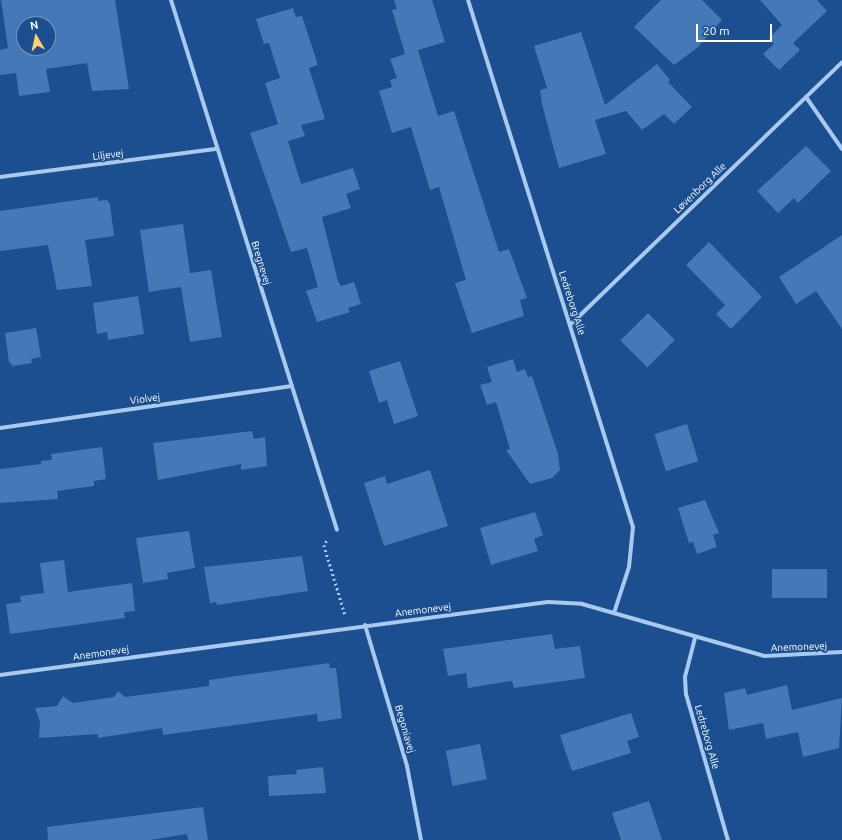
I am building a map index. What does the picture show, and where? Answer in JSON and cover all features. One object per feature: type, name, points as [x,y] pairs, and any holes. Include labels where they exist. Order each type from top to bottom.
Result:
[{"type":"street","name":"Bregnevej","points":[[170,0],[337,530]]},
{"type":"street","name":"Ledreborg Alle","points":[[468,0],[633,527],[629,567],[614,613]]},
{"type":"street","name":"Løvenborg Alle","points":[[570,325],[842,62]]},
{"type":"street","points":[[806,97],[842,149]]},
{"type":"street","name":"Liljevej","points":[[0,177],[217,149]]},
{"type":"street","name":"Violvej","points":[[0,428],[292,386]]},
{"type":"street","name":"Anemonevej","points":[[0,674],[548,602],[582,604],[695,638],[765,656],[842,652]]},
{"type":"street","name":"Begoniavej","points":[[365,625],[407,766],[421,840]]},
{"type":"street","name":"Ledreborg Alle","points":[[695,638],[685,678],[686,694],[728,840]]},
{"type":"path","points":[[324,544],[349,628]]},
{"type":"building","points":[[1,0],[115,0],[129,89],[92,91],[87,63],[46,69],[50,92],[19,96],[16,73],[0,75],[0,50],[8,48]]},
{"type":"building","points":[[394,0],[432,0],[445,42],[418,50],[438,116],[454,111],[499,252],[509,249],[527,298],[520,300],[524,316],[472,333],[455,283],[466,280],[439,187],[430,190],[411,127],[392,133],[379,91],[392,87],[390,80],[397,78],[390,59],[405,54],[392,10],[397,9]]},
{"type":"building","points":[[661,0],[702,0],[722,20],[697,48],[674,65],[634,27]]},
{"type":"building","points":[[760,0],[817,0],[827,11],[793,43],[800,50],[779,70],[763,54],[774,44],[769,38],[782,25]]},
{"type":"building","points":[[293,8],[296,17],[302,16],[318,65],[309,68],[325,119],[301,125],[305,136],[288,141],[301,184],[353,168],[360,189],[346,194],[351,208],[322,217],[338,281],[341,286],[354,282],[361,304],[348,308],[350,312],[317,322],[306,291],[318,287],[307,248],[291,252],[250,133],[278,124],[265,83],[280,78],[269,43],[264,44],[256,19]]},
{"type":"building","points":[[581,32],[605,105],[657,64],[670,80],[668,82],[692,107],[674,124],[664,114],[642,130],[626,111],[595,120],[606,154],[559,168],[542,104],[540,90],[547,88],[534,46]]},
{"type":"building","points":[[806,146],[831,171],[798,203],[794,198],[778,213],[757,191]]},
{"type":"building","points":[[98,197],[98,201],[107,200],[110,204],[114,236],[85,240],[92,286],[57,290],[48,245],[0,251],[0,211]]},
{"type":"building","points":[[183,224],[190,273],[211,270],[222,337],[190,342],[181,287],[149,292],[140,230]]},
{"type":"building","points":[[842,235],[842,329],[816,291],[796,304],[779,277]]},
{"type":"building","points":[[709,242],[762,297],[731,329],[716,314],[725,305],[686,265]]},
{"type":"building","points":[[138,296],[144,334],[108,340],[107,332],[97,334],[93,303]]},
{"type":"building","points":[[648,313],[675,340],[647,367],[620,341]]},
{"type":"building","points":[[36,328],[41,357],[31,359],[32,363],[13,366],[9,362],[5,333]]},
{"type":"building","points":[[513,359],[517,372],[525,369],[528,377],[532,376],[558,454],[560,470],[552,478],[530,484],[506,450],[510,449],[496,402],[487,405],[480,385],[492,382],[487,367]]},
{"type":"building","points":[[400,361],[418,416],[394,424],[387,400],[379,403],[369,371]]},
{"type":"building","points":[[687,424],[698,461],[666,471],[654,434]]},
{"type":"building","points":[[252,431],[254,439],[265,437],[267,466],[241,470],[241,464],[158,480],[153,443]]},
{"type":"building","points":[[102,447],[106,479],[94,481],[94,486],[57,491],[58,499],[0,503],[0,469],[41,464],[41,461],[52,460],[51,454]]},
{"type":"building","points":[[430,470],[448,526],[384,546],[364,483],[385,476],[387,484]]},
{"type":"building","points":[[705,500],[719,533],[713,535],[717,547],[697,554],[693,542],[689,543],[678,508]]},
{"type":"building","points":[[535,512],[543,535],[534,539],[538,551],[491,565],[480,528]]},
{"type":"building","points":[[189,531],[195,568],[167,573],[168,579],[143,583],[136,538]]},
{"type":"building","points":[[302,556],[308,591],[217,605],[216,602],[210,603],[204,567]]},
{"type":"building","points":[[64,560],[68,592],[132,583],[135,611],[124,612],[125,618],[10,634],[6,604],[21,602],[20,596],[44,593],[40,563]]},
{"type":"building","points":[[772,569],[827,569],[827,598],[772,598]]},
{"type":"building","points":[[552,634],[555,649],[580,646],[585,678],[514,688],[512,681],[468,688],[466,673],[448,676],[443,649]]},
{"type":"building","points":[[329,663],[330,668],[336,668],[342,718],[318,722],[317,714],[163,735],[162,728],[98,738],[98,734],[39,738],[40,722],[35,708],[57,706],[63,696],[73,703],[114,697],[118,691],[125,697],[209,686],[209,680]]},
{"type":"building","points":[[787,685],[792,710],[842,698],[839,748],[803,757],[798,732],[766,739],[763,723],[729,730],[724,693],[745,688],[747,695]]},
{"type":"building","points":[[631,713],[639,737],[627,741],[631,753],[572,771],[560,735]]},
{"type":"building","points":[[480,744],[487,779],[453,786],[446,751]]},
{"type":"building","points":[[323,767],[326,793],[269,796],[268,776],[297,774],[296,770]]},
{"type":"building","points":[[649,801],[662,840],[621,840],[612,813]]},
{"type":"building","points":[[203,807],[208,840],[188,840],[187,834],[150,840],[48,840],[47,827]]}]
